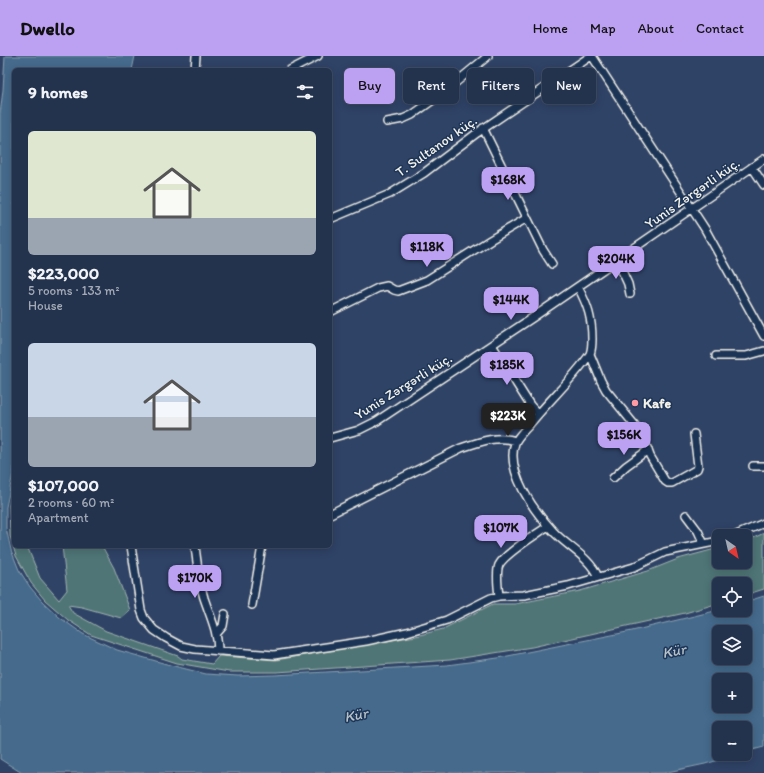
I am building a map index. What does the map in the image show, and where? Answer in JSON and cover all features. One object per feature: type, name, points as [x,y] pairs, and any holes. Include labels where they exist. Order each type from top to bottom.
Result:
[{"type":"street","points":[[195,68],[196,56]]},
{"type":"street","points":[[294,68],[318,56]]},
{"type":"street","points":[[387,122],[402,120],[412,115],[444,93],[488,56]]},
{"type":"street","points":[[591,56],[714,244],[764,336]]},
{"type":"street","name":"T. Sultanov küç.","points":[[332,218],[390,194],[424,173],[483,128],[591,56]]},
{"type":"street","points":[[483,128],[527,218],[552,264]]},
{"type":"street","name":"Yunis Zərgərli küç.","points":[[332,437],[359,430],[377,421],[578,287],[764,159]]},
{"type":"street","points":[[752,167],[764,185]]},
{"type":"street","points":[[332,311],[378,288],[388,286],[398,291],[427,280],[527,218]]},
{"type":"street","points":[[617,260],[628,284],[630,294]]},
{"type":"street","points":[[578,287],[588,306],[592,327],[592,350],[516,441],[513,456],[522,489],[548,526],[590,564],[596,571],[598,577]]},
{"type":"street","points":[[492,345],[530,405],[538,414]]},
{"type":"street","points":[[716,356],[746,356],[764,351]]},
{"type":"street","points":[[590,354],[601,382],[606,390],[642,434],[656,469],[664,481],[672,483],[697,469],[698,466],[694,434]]},
{"type":"street","points":[[332,513],[461,448],[477,442],[496,438],[506,438],[516,441]]},
{"type":"street","points":[[614,478],[626,466],[648,450]]},
{"type":"street","points":[[753,466],[764,466]]},
{"type":"street","points":[[686,515],[698,531],[704,544]]},
{"type":"street","points":[[750,529],[764,523]]},
{"type":"street","points":[[499,596],[499,564],[519,546],[548,526]]},
{"type":"street","points":[[131,548],[141,610],[154,630],[181,646],[195,649],[274,655],[366,641],[407,632],[447,620],[483,601],[499,596],[524,595],[568,586],[634,567],[665,552],[712,542]]},
{"type":"street","points":[[195,548],[196,563],[204,596],[217,633],[218,651]]},
{"type":"street","points":[[252,606],[262,548]]},
{"type":"street","points":[[217,633],[223,626],[225,614]]},
{"type":"green space","points":[[12,494],[12,543],[10,536],[9,505]]},
{"type":"green space","points":[[764,533],[764,589],[752,593],[752,577],[712,577],[712,605],[685,613],[532,647],[450,660],[277,672],[229,672],[177,663],[91,635],[68,620],[45,600],[31,583],[16,556],[14,548],[28,548],[40,578],[59,600],[67,590],[62,548],[103,548],[114,568],[130,610],[121,618],[82,607],[68,605],[73,613],[106,631],[178,656],[182,659],[212,664],[219,656],[276,660],[416,636],[443,629],[493,604],[515,604],[580,591],[648,571],[678,559],[712,550],[712,569],[752,569],[752,539]]},
{"type":"water","name":"Kür","points":[[5,56],[135,56],[132,68],[12,68],[12,478],[6,507],[6,528],[11,550],[19,570],[30,587],[59,617],[83,634],[117,650],[170,665],[206,674],[238,676],[275,675],[447,665],[498,658],[632,631],[712,612],[712,617],[752,617],[752,600],[764,596],[764,747],[752,750],[752,721],[712,721],[712,761],[716,761],[663,773],[22,773],[0,759],[0,114]]},
{"type":"place","name":"Kafe","points":[[635,403]]}]
